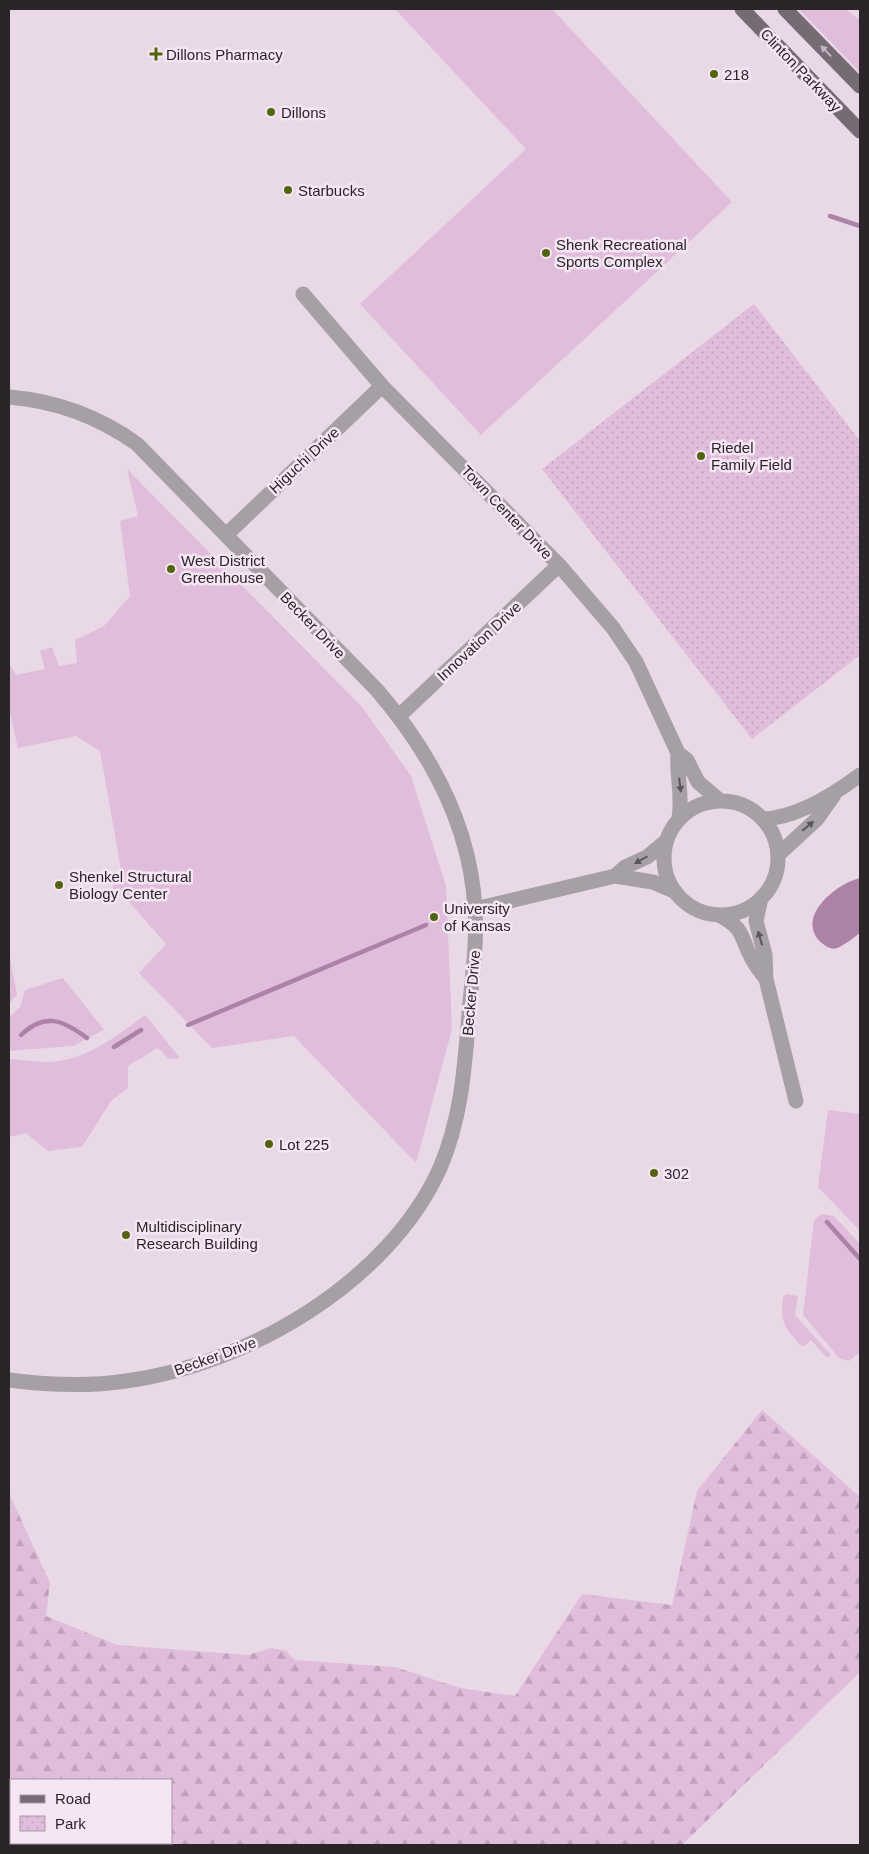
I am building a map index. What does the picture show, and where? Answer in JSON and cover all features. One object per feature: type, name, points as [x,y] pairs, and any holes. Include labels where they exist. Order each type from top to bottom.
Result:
[{"type":"main road","name":"Clinton Parkway","points":[[742,9],[860,131]]},
{"type":"main road","name":"Clinton Parkway","points":[[785,9],[860,86]]},
{"type":"street","name":"Town Center Drive","points":[[303,294],[382,386],[558,566],[613,628],[636,662],[678,753],[687,760],[698,782],[719,800]]},
{"type":"street","name":"Higuchi Drive","points":[[226,535],[382,386]]},
{"type":"street","name":"Becker Drive","points":[[9,398],[63,406],[118,431],[154,460],[377,690],[399,716],[431,763],[455,818],[471,874],[475,909],[474,956],[465,1062],[454,1128],[439,1169],[420,1205],[390,1245],[365,1269],[321,1302],[262,1339],[207,1362],[176,1371],[106,1383],[65,1385],[9,1380]]},
{"type":"street","name":"Innovation Drive","points":[[399,716],[558,566]]},
{"type":"street","name":"Town Center Drive","points":[[678,753],[677,767],[682,791],[679,818]]},
{"type":"street","points":[[763,819],[778,819],[792,815],[835,794],[860,775]]},
{"type":"street","points":[[778,855],[817,818],[835,794]]},
{"type":"street","points":[[615,876],[625,868],[647,857],[665,842],[679,818],[691,808],[704,802],[719,800],[735,802],[750,808],[763,819],[773,836],[778,855],[774,878],[762,898],[756,921],[765,955],[766,979],[796,1101]]},
{"type":"street","points":[[665,842],[664,867],[674,891]]},
{"type":"street","points":[[475,909],[615,876],[653,882],[674,891],[694,908],[719,915],[737,926],[742,932],[752,960],[766,979]]},
{"type":"street","points":[[719,915],[742,911],[762,898]]},
{"type":"green space","name":"Shenk Recreational Sports Complex","points":[[395,9],[552,9],[732,202],[481,435],[360,304],[526,149]]},
{"type":"green space","points":[[799,9],[845,9],[860,20],[860,72]]},
{"type":"green space","points":[[754,304],[860,441],[860,655],[752,739],[542,469]]},
{"type":"green space","points":[[127,469],[362,707],[411,776],[446,886],[452,1029],[416,1163],[294,1036],[212,1048],[139,973],[166,944],[123,895],[112,894],[114,878],[121,869],[100,751],[76,736],[18,748],[9,708],[9,664],[16,675],[45,669],[40,651],[52,647],[59,666],[77,663],[75,640],[104,626],[130,596],[120,521],[138,516]]},
{"type":"green space","points":[[9,953],[17,994],[9,1004]]},
{"type":"green space","points":[[63,978],[104,1030],[73,1046],[9,1051],[9,1017],[20,1007],[25,990]]},
{"type":"green space","points":[[145,1015],[180,1058],[169,1059],[158,1048],[128,1066],[128,1088],[111,1101],[82,1147],[48,1151],[26,1133],[9,1137],[9,1059],[44,1062],[72,1058],[110,1040]]},
{"type":"green space","points":[[828,1110],[860,1114],[860,1231],[818,1187]]},
{"type":"green space","points":[[822,1214],[834,1216],[860,1244],[860,1352],[849,1361],[839,1358],[803,1315],[814,1220]]},
{"type":"green space","points":[[786,1294],[798,1296],[795,1315],[831,1355],[827,1358],[811,1340],[804,1346],[800,1345],[784,1324],[782,1313],[783,1297]]},
{"type":"green space","points":[[762,1410],[860,1497],[860,1672],[682,1845],[9,1845],[9,1493],[50,1583],[46,1616],[117,1645],[248,1655],[271,1648],[286,1651],[295,1660],[395,1667],[460,1688],[515,1696],[582,1594],[672,1605],[697,1491]]},
{"type":"shaded area","points":[[860,878],[860,933],[840,947],[833,949],[828,947],[815,934],[813,924],[815,914],[829,895],[839,887]]},
{"type":"waterway","points":[[830,216],[860,226]]},
{"type":"waterway","points":[[188,1025],[426,925]]},
{"type":"waterway","points":[[21,1035],[38,1023],[54,1021],[70,1027],[87,1038]]},
{"type":"waterway","points":[[114,1047],[141,1030]]},
{"type":"waterway","points":[[827,1222],[860,1259]]},
{"type":"place","name":"Dillons Pharmacy","points":[[156,54]]},
{"type":"place","name":"218","points":[[714,74]]},
{"type":"place","name":"Dillons","points":[[271,112]]},
{"type":"place","name":"Starbucks","points":[[288,190]]},
{"type":"place","name":"Shenk Recreational Sports Complex","points":[[546,253]]},
{"type":"place","name":"Riedel Family Field","points":[[701,456]]},
{"type":"place","name":"West District Greenhouse","points":[[171,569]]},
{"type":"place","name":"Shenkel Structural Biology Center","points":[[59,885]]},
{"type":"place","name":"University of Kansas","points":[[434,917]]},
{"type":"place","name":"Lot 225","points":[[269,1144]]},
{"type":"place","name":"302","points":[[654,1173]]},
{"type":"place","name":"Multidisciplinary Research Building","points":[[126,1235]]}]
